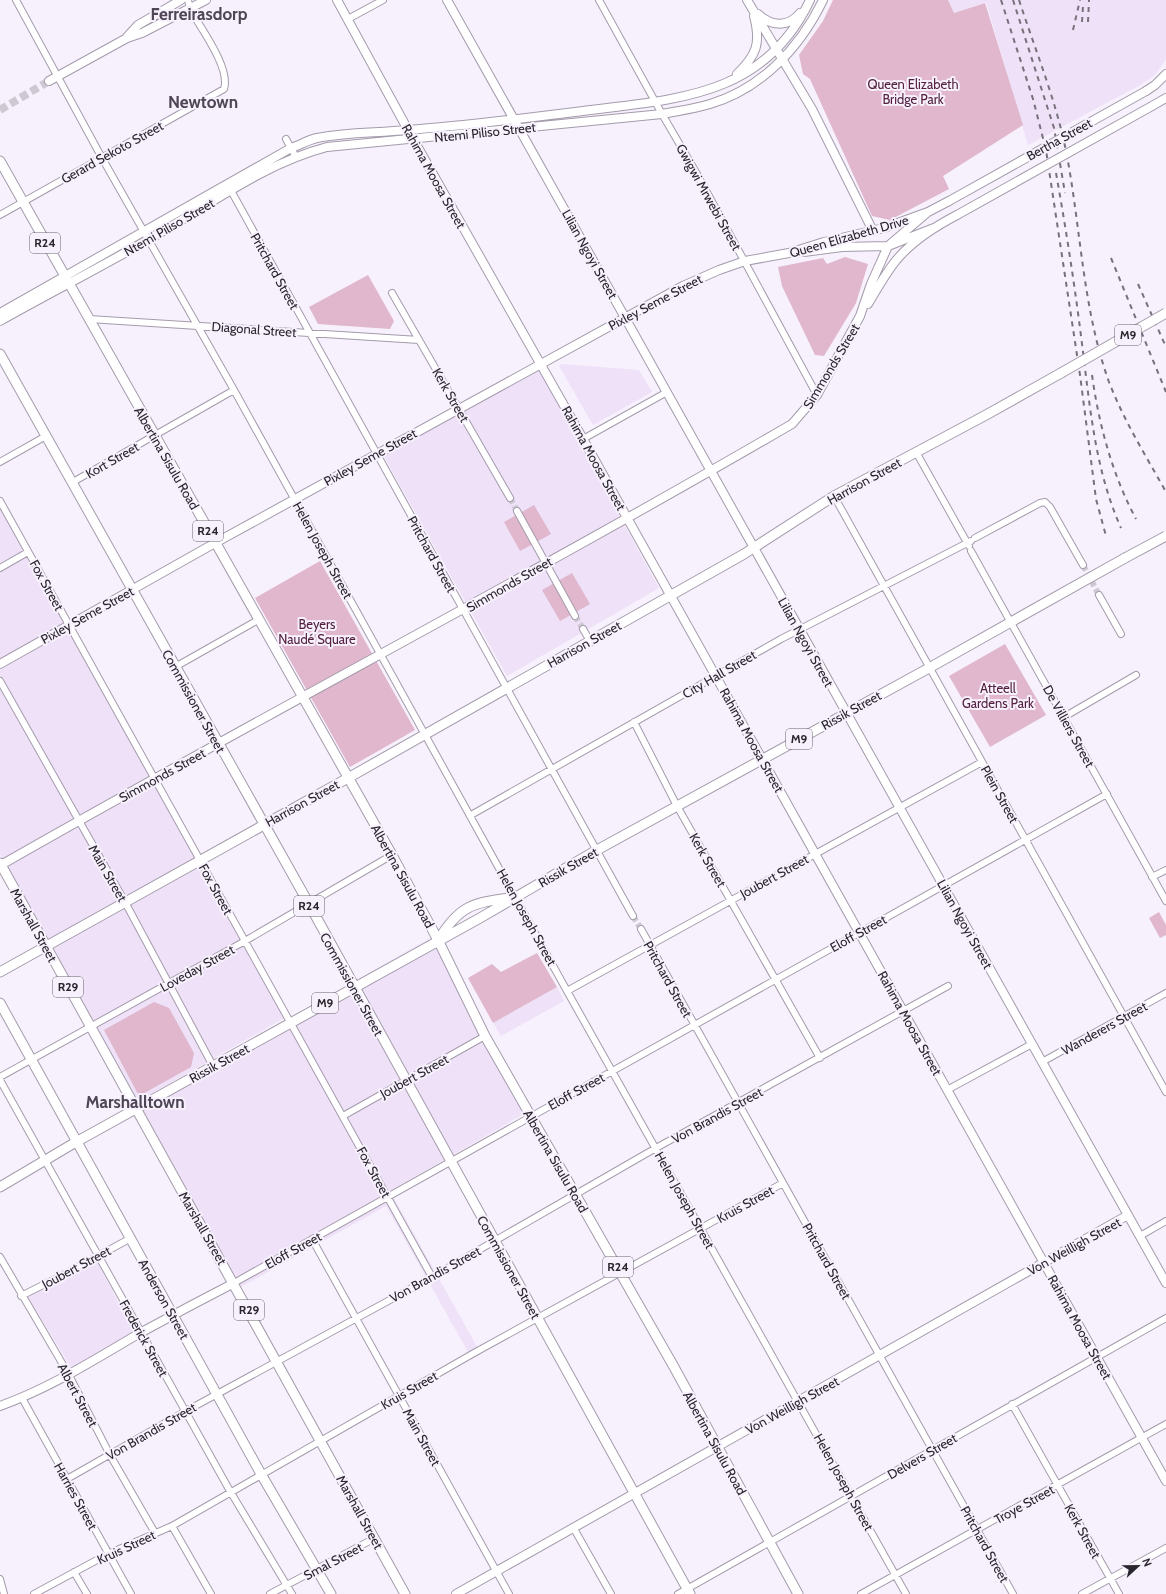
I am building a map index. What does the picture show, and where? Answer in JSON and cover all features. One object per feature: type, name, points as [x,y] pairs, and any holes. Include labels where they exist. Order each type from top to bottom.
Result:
[{"type":"main road","name":"Albertina Sisulu Road","points":[[0,161],[392,855],[438,940],[485,1036],[621,1274],[798,1594]]},
{"type":"main road","name":"Harrison Street","points":[[0,972],[263,824],[348,778],[671,595],[754,547],[834,496],[1061,373],[1166,313]]},
{"type":"main road","name":"Commissioner Street","points":[[0,354],[73,482],[217,744],[309,904],[494,1241],[689,1591]]},
{"type":"main road","name":"Rissik Street","points":[[0,1187],[76,1142],[516,897],[597,850],[763,760],[1166,536]]},
{"type":"main road","name":"Marshall Street","points":[[0,865],[278,1362],[405,1594]]},
{"type":"main road","name":"Rissik Street","points":[[438,940],[445,930],[468,907],[476,903],[516,897]]},
{"type":"main road","name":"Anderson Street","points":[[0,1003],[261,1474],[331,1594]]},
{"type":"street","name":"Helen Joseph Street","points":[[16,0],[102,158],[234,390],[426,734],[567,991],[799,1400],[906,1594]]},
{"type":"street","points":[[127,38],[138,25],[181,0]]},
{"type":"street","points":[[49,81],[127,38],[142,33],[189,4],[206,0]]},
{"type":"street","name":"Rahima Moosa Street","points":[[337,0],[413,139],[671,595],[1166,1481]]},
{"type":"street","points":[[348,19],[383,0]]},
{"type":"street","name":"Lilian Ngoyi Street","points":[[447,0],[1166,1283]]},
{"type":"street","name":"Gwigwi Mrwebi Street","points":[[599,0],[745,261],[816,395]]},
{"type":"street","name":"Ntemi Piliso Street","points":[[230,188],[296,157],[326,147],[662,114],[708,105],[747,89],[760,80],[782,58],[809,25],[822,0]]},
{"type":"street","points":[[749,3],[765,20],[778,24],[792,20],[810,1]]},
{"type":"street","name":"Ntemi Piliso Street","points":[[0,313],[66,280],[147,236],[230,188],[291,148],[312,139],[513,120],[656,103],[707,91],[729,82],[762,62],[777,49],[798,22],[810,1]]},
{"type":"street","points":[[749,3],[812,109],[872,231]]},
{"type":"street","points":[[729,82],[747,64],[755,53],[758,33],[749,3]]},
{"type":"street","name":"Gerard Sekoto Street","points":[[0,215],[224,89],[226,82],[221,64],[189,4]]},
{"type":"street","name":"Bertha Street","points":[[949,201],[1155,85],[1166,74]]},
{"type":"street","points":[[860,316],[898,257],[908,247],[934,228],[1166,98]]},
{"type":"street","points":[[286,139],[296,157]]},
{"type":"street","name":"Pritchard Street","points":[[230,188],[633,916]]},
{"type":"street","name":"Queen Elizabeth Drive","points":[[745,261],[789,253],[824,242],[872,231],[928,212],[949,201]]},
{"type":"street","name":"Simmonds Street","points":[[0,865],[217,744],[464,610],[792,424],[816,395],[860,316],[871,284],[888,246],[928,212]]},
{"type":"street","points":[[789,253],[842,247],[888,246],[934,228]]},
{"type":"street","name":"Pixley Seme Street","points":[[0,664],[294,499],[541,365],[625,317],[683,286],[719,270],[745,261]]},
{"type":"street","name":"Ntemi Piliso Street","points":[[0,321],[66,280]]},
{"type":"street","name":"Kerk Street","points":[[392,293],[510,498]]},
{"type":"street","name":"Diagonal Street","points":[[89,319],[419,340]]},
{"type":"street","name":"Kort Street","points":[[73,482],[234,390]]},
{"type":"street","points":[[583,439],[667,392]]},
{"type":"street","points":[[0,462],[46,436]]},
{"type":"street","name":"De Villiers Street","points":[[916,452],[971,544],[1011,622],[1166,901]]},
{"type":"street","name":"Plein Street","points":[[834,496],[885,585],[929,668],[1166,1092]]},
{"type":"street","name":"Fox Street","points":[[0,501],[432,1277]]},
{"type":"street","name":"City Hall Street","points":[[471,815],[799,629],[885,585],[971,544],[1040,503],[1045,502],[1050,507],[1082,565]]},
{"type":"street","points":[[517,511],[575,616]]},
{"type":"street","points":[[0,568],[28,552]]},
{"type":"street","points":[[1099,595],[1121,634]]},
{"type":"street","points":[[175,667],[258,620]]},
{"type":"street","points":[[583,629],[590,641]]},
{"type":"street","points":[[1064,717],[1136,676]]},
{"type":"street","name":"Main Street","points":[[0,681],[125,902],[212,1066]]},
{"type":"street","name":"Kerk Street","points":[[634,722],[677,806],[820,1058]]},
{"type":"street","name":"Joubert Street","points":[[567,991],[982,762]]},
{"type":"street","name":"Eloff Street","points":[[0,1406],[22,1398],[69,1375],[451,1162],[693,1024],[776,980],[1106,794]]},
{"type":"street","name":"Loveday Street","points":[[0,1078],[246,941],[392,855]]},
{"type":"street","points":[[1152,877],[1166,870]]},
{"type":"street","name":"Pritchard Street","points":[[640,929],[1013,1594]]},
{"type":"street","name":"Von Brandis Street","points":[[67,1479],[186,1411],[432,1277],[656,1148],[904,1012],[948,986]]},
{"type":"street","name":"Wanderers Street","points":[[1042,1062],[1166,993]]},
{"type":"street","name":"Joubert Street","points":[[343,1116],[485,1036]]},
{"type":"street","points":[[948,1090],[1032,1044]]},
{"type":"street","name":"Frederick Street","points":[[0,1078],[230,1491],[292,1594]]},
{"type":"street","name":"Kruis Street","points":[[34,1594],[108,1554],[172,1526],[230,1491],[399,1396],[783,1183]]},
{"type":"street","name":"Von Weilligh Street","points":[[456,1594],[1128,1215]]},
{"type":"street","points":[[1140,1236],[1166,1221]]},
{"type":"street","name":"Joubert Street","points":[[21,1296],[131,1238]]},
{"type":"street","name":"Main Street","points":[[312,1239],[509,1594]]},
{"type":"street","name":"Albert Street","points":[[0,1258],[21,1296],[69,1375],[110,1455],[155,1533]]},
{"type":"street","name":"Delvers Street","points":[[678,1594],[689,1591],[852,1495],[1166,1318]]},
{"type":"street","name":"Harries Street","points":[[22,1398],[131,1594]]},
{"type":"street","name":"Kerk Street","points":[[1012,1404],[1119,1594]]},
{"type":"street","name":"Troye Street","points":[[861,1594],[1166,1424]]},
{"type":"street","points":[[172,1526],[211,1594]]},
{"type":"street","points":[[574,1527],[611,1594]]},
{"type":"street","name":"Smal Street","points":[[270,1594],[375,1538]]},
{"type":"street","points":[[1082,1594],[1166,1548]]},
{"type":"street","points":[[74,1572],[87,1594]]},
{"type":"street","points":[[0,1579],[4,1594]]},
{"type":"shaded area","points":[[948,0],[1166,0],[1166,59],[1155,75],[1142,84],[1028,145],[986,2],[954,13]]},
{"type":"shaded area","points":[[561,364],[639,370],[652,392],[593,425],[559,366]]},
{"type":"shaded area","points":[[539,370],[659,588],[507,676],[383,455]]},
{"type":"shaded area","points":[[0,508],[284,1018],[137,1102],[0,854]]},
{"type":"shaded area","points":[[432,937],[529,1111],[390,1191],[481,1354],[472,1359],[386,1206],[241,1287],[138,1104]]},
{"type":"shaded area","points":[[557,987],[564,1001],[501,1036],[493,1023]]},
{"type":"shaded area","points":[[97,1261],[134,1333],[72,1369],[28,1297],[63,1275]]},
{"type":"green space","name":"Queen Elizabeth Bridge Park","points":[[833,0],[948,0],[954,13],[985,3],[1023,125],[943,176],[949,189],[890,220],[872,216],[810,79],[803,74],[799,55],[823,21]]},
{"type":"green space","points":[[845,257],[868,264],[856,303],[824,356],[815,355],[782,286],[778,267],[823,258],[827,264]]},
{"type":"green space","points":[[368,275],[394,321],[390,329],[318,324],[309,307]]},
{"type":"green space","points":[[534,505],[551,534],[520,551],[504,522]]},
{"type":"green space","name":"Beyers Naudé Square","points":[[320,561],[415,730],[350,767],[255,598]]},
{"type":"green space","points":[[572,573],[590,604],[560,621],[542,590]]},
{"type":"green space","name":"Atteell Gardens Park","points":[[1005,644],[1046,715],[990,747],[949,676]]},
{"type":"green space","points":[[1159,912],[1166,925],[1166,935],[1160,938],[1149,918]]},
{"type":"green space","points":[[537,953],[557,987],[493,1023],[468,978],[492,964],[501,972]]},
{"type":"green space","points":[[154,1002],[169,1008],[194,1053],[191,1067],[139,1096],[104,1030]]},
{"type":"tunnel","points":[[0,110],[49,81]]},
{"type":"tunnel","points":[[510,498],[517,511]]},
{"type":"tunnel","points":[[1083,565],[1099,595]]},
{"type":"tunnel","points":[[575,616],[583,629]]},
{"type":"tunnel","points":[[633,916],[641,929]]},
{"type":"railway","points":[[1001,0],[1033,99],[1046,150],[1080,375],[1096,499],[1106,536]]},
{"type":"railway","points":[[1013,0],[1054,128],[1065,193]]},
{"type":"railway","points":[[1019,0],[1052,97],[1063,136],[1072,184],[1088,299],[1100,355],[1121,411],[1166,492]]},
{"type":"railway","points":[[1073,30],[1080,0]]},
{"type":"railway","points":[[1088,22],[1089,0]]},
{"type":"railway","points":[[1082,22],[1083,6]]},
{"type":"railway","points":[[1056,173],[1067,237],[1099,461],[1112,506],[1121,528]]},
{"type":"railway","points":[[1111,258],[1166,392]]},
{"type":"railway","points":[[1138,284],[1166,347]]},
{"type":"railway","points":[[1092,375],[1098,412],[1113,467],[1136,519]]},
{"type":"district","name":"Ferreirasdorp","points":[[199,14]]},
{"type":"district","name":"Newtown","points":[[203,102]]},
{"type":"district","name":"Marshalltown","points":[[135,1102]]}]
